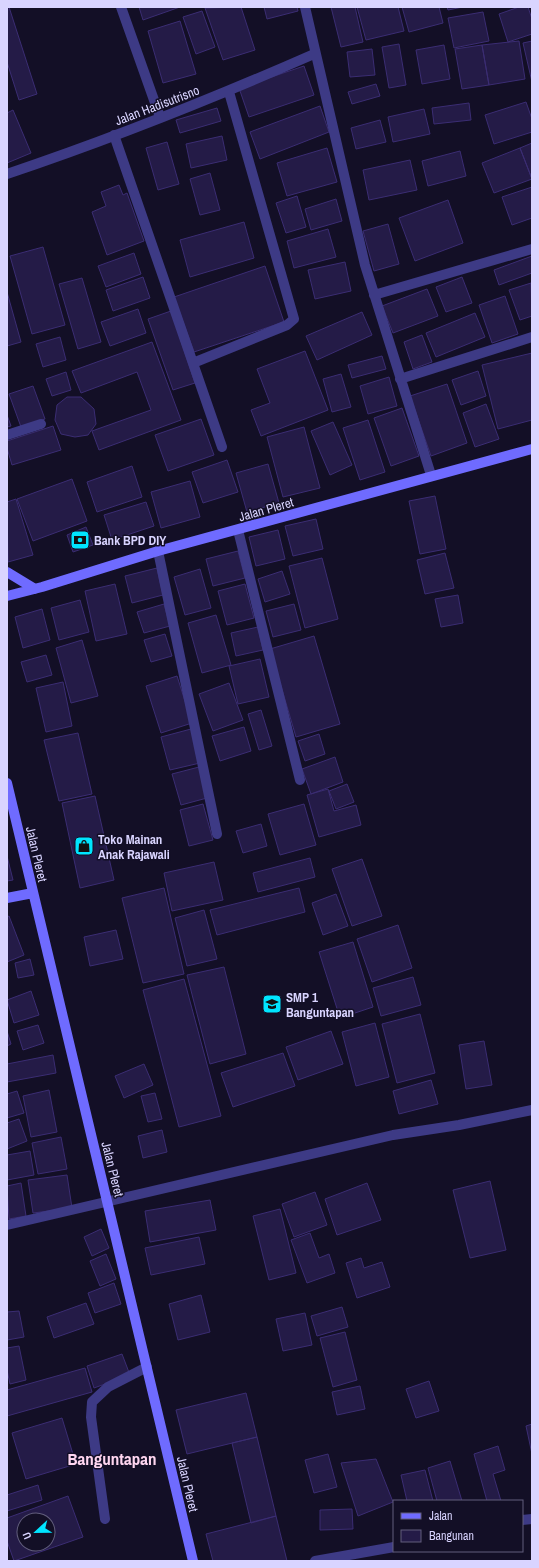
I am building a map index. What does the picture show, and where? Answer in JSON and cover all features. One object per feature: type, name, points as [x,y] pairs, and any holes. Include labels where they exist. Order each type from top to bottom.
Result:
[{"type":"main road","name":"Jalan Pleret","points":[[7,596],[158,551],[238,530],[431,475],[532,449]]},
{"type":"main road","points":[[7,572],[35,588]]},
{"type":"main road","name":"Jalan Pleret","points":[[7,783],[193,1561]]},
{"type":"main road","points":[[7,898],[33,893]]},
{"type":"street","points":[[122,7],[160,118]]},
{"type":"street","points":[[305,7],[314,54],[365,265],[431,475]]},
{"type":"street","name":"Jalan Hadisutrisno","points":[[7,174],[229,92],[314,54]]},
{"type":"street","points":[[193,363],[287,325],[294,319],[229,92]]},
{"type":"street","points":[[114,135],[222,447]]},
{"type":"street","points":[[374,295],[532,249]]},
{"type":"street","points":[[400,380],[532,337]]},
{"type":"street","points":[[7,435],[41,424]]},
{"type":"street","points":[[238,530],[300,780]]},
{"type":"street","points":[[158,551],[218,834]]},
{"type":"street","points":[[7,1225],[393,1135],[459,1125],[532,1110]]},
{"type":"street","points":[[105,1519],[91,1417],[92,1402],[108,1387],[147,1367]]},
{"type":"street","points":[[315,1561],[393,1547]]},
{"type":"building","points":[[7,7],[9,7],[37,94],[19,100],[7,62]]},
{"type":"building","points":[[139,7],[180,7],[143,20]]},
{"type":"building","points":[[241,7],[255,50],[223,60],[205,8]]},
{"type":"building","points":[[264,7],[297,7],[298,11],[267,19]]},
{"type":"building","points":[[331,7],[355,7],[363,42],[341,47]]},
{"type":"building","points":[[357,7],[398,7],[404,31],[366,40]]},
{"type":"building","points":[[402,7],[439,7],[443,23],[409,32]]},
{"type":"building","points":[[447,7],[463,7],[448,10]]},
{"type":"building","points":[[519,7],[528,7],[532,19],[532,34],[508,42],[499,14]]},
{"type":"building","points":[[202,11],[215,47],[196,54],[183,17]]},
{"type":"building","points":[[483,12],[489,41],[454,48],[448,18]]},
{"type":"building","points":[[180,21],[196,74],[163,83],[148,31]]},
{"type":"building","points":[[519,41],[525,79],[489,85],[482,45]]},
{"type":"building","points":[[532,41],[532,82],[523,43]]},
{"type":"building","points":[[399,44],[406,85],[389,88],[382,47]]},
{"type":"building","points":[[444,45],[450,79],[422,84],[416,50]]},
{"type":"building","points":[[482,45],[489,85],[462,89],[455,49]]},
{"type":"building","points":[[372,49],[375,75],[350,77],[347,52]]},
{"type":"building","points":[[304,66],[314,95],[249,117],[239,88]]},
{"type":"building","points":[[376,84],[380,96],[352,104],[348,92]]},
{"type":"building","points":[[526,102],[532,119],[532,132],[494,144],[485,115]]},
{"type":"building","points":[[469,103],[471,120],[434,124],[432,108]]},
{"type":"building","points":[[320,106],[329,132],[260,159],[250,132]]},
{"type":"building","points":[[217,108],[221,121],[180,133],[176,120]]},
{"type":"building","points":[[424,109],[430,134],[393,142],[388,117]]},
{"type":"building","points":[[13,110],[31,153],[7,163],[7,113]]},
{"type":"building","points":[[380,120],[386,142],[356,149],[351,128]]},
{"type":"building","points":[[222,136],[227,160],[191,168],[186,144]]},
{"type":"building","points":[[167,142],[179,184],[158,190],[146,148]]},
{"type":"building","points":[[532,143],[532,179],[520,148]]},
{"type":"building","points":[[327,148],[337,182],[287,196],[277,163]]},
{"type":"building","points":[[520,148],[532,179],[494,193],[482,163]]},
{"type":"building","points":[[460,151],[466,176],[428,186],[422,161]]},
{"type":"building","points":[[410,160],[417,190],[369,200],[363,170]]},
{"type":"building","points":[[210,173],[220,210],[200,215],[190,179]]},
{"type":"building","points":[[119,185],[123,195],[127,193],[144,241],[107,255],[92,212],[106,206],[101,192]]},
{"type":"building","points":[[532,187],[532,218],[512,225],[502,197]]},
{"type":"building","points":[[297,196],[306,227],[286,233],[276,203]]},
{"type":"building","points":[[336,199],[342,221],[311,230],[305,209]]},
{"type":"building","points":[[448,200],[463,243],[415,261],[399,218]]},
{"type":"building","points":[[244,222],[254,258],[190,277],[180,240]]},
{"type":"building","points":[[388,224],[399,264],[374,271],[363,231]]},
{"type":"building","points":[[328,229],[336,257],[294,268],[287,241]]},
{"type":"building","points":[[43,247],[65,325],[32,334],[10,256]]},
{"type":"building","points":[[134,253],[141,274],[106,287],[98,266]]},
{"type":"building","points":[[532,256],[532,273],[499,285],[494,270]]},
{"type":"building","points":[[345,262],[351,291],[315,299],[308,270]]},
{"type":"building","points":[[265,266],[284,322],[194,352],[174,297]]},
{"type":"building","points":[[143,277],[150,298],[113,311],[106,290]]},
{"type":"building","points":[[462,277],[472,303],[446,312],[436,287]]},
{"type":"building","points":[[82,278],[101,342],[78,349],[59,284]]},
{"type":"building","points":[[531,283],[532,316],[520,320],[509,290]]},
{"type":"building","points":[[427,289],[438,316],[393,333],[382,306]]},
{"type":"building","points":[[7,292],[21,342],[7,346]]},
{"type":"building","points":[[505,296],[518,334],[492,343],[479,305]]},
{"type":"building","points":[[138,309],[146,333],[110,346],[101,322]]},
{"type":"building","points":[[171,311],[195,383],[173,390],[148,319]]},
{"type":"building","points":[[362,312],[372,335],[317,360],[306,336]]},
{"type":"building","points":[[475,313],[485,337],[436,357],[426,333]]},
{"type":"building","points":[[422,335],[432,362],[413,369],[404,342]]},
{"type":"building","points":[[60,337],[66,360],[43,367],[36,344]]},
{"type":"building","points":[[152,342],[181,420],[99,450],[92,431],[151,410],[137,372],[81,393],[72,371]]},
{"type":"building","points":[[305,351],[328,410],[261,436],[251,410],[270,403],[257,369]]},
{"type":"building","points":[[532,353],[532,420],[498,429],[482,365]]},
{"type":"building","points":[[382,356],[386,369],[352,378],[348,365]]},
{"type":"building","points":[[478,371],[486,396],[461,405],[452,380]]},
{"type":"building","points":[[66,372],[71,390],[52,396],[46,379]]},
{"type":"building","points":[[341,374],[351,407],[332,412],[323,379]]},
{"type":"building","points":[[389,377],[397,406],[368,414],[360,386]]},
{"type":"building","points":[[447,384],[467,443],[431,456],[410,396]]},
{"type":"building","points":[[33,386],[45,419],[21,427],[9,394]]},
{"type":"building","points":[[67,397],[81,397],[94,409],[96,424],[88,435],[75,437],[61,434],[55,420],[57,405]]},
{"type":"building","points":[[486,404],[499,439],[475,447],[463,413]]},
{"type":"building","points":[[402,408],[419,456],[391,466],[374,418]]},
{"type":"building","points":[[7,415],[11,426],[7,427]]},
{"type":"building","points":[[201,419],[214,455],[168,471],[155,435]]},
{"type":"building","points":[[368,420],[385,472],[360,480],[343,428]]},
{"type":"building","points":[[333,422],[352,465],[330,475],[311,431]]},
{"type":"building","points":[[53,426],[61,450],[12,465],[7,448],[7,441]]},
{"type":"building","points":[[304,427],[320,488],[283,497],[267,437]]},
{"type":"building","points":[[227,460],[238,492],[203,503],[192,472]]},
{"type":"building","points":[[268,464],[279,503],[247,512],[236,473]]},
{"type":"building","points":[[132,466],[142,497],[97,512],[87,482]]},
{"type":"building","points":[[72,479],[87,521],[33,541],[17,499]]},
{"type":"building","points":[[190,481],[200,517],[161,528],[151,492]]},
{"type":"building","points":[[435,496],[446,549],[420,554],[409,501]]},
{"type":"building","points":[[16,499],[33,555],[8,562],[7,502]]},
{"type":"building","points":[[146,502],[154,526],[112,540],[104,515]]},
{"type":"building","points":[[316,519],[323,549],[293,556],[285,526]]},
{"type":"building","name":"Bank BPD DIY","points":[[86,527],[93,545],[73,552],[67,535]]},
{"type":"building","points":[[278,530],[285,559],[256,566],[249,537]]},
{"type":"building","points":[[238,551],[245,578],[213,586],[206,559]]},
{"type":"building","points":[[445,553],[454,588],[425,594],[417,560]]},
{"type":"building","points":[[322,558],[338,619],[305,628],[289,566]]},
{"type":"building","points":[[157,568],[163,595],[132,603],[125,576]]},
{"type":"building","points":[[200,569],[211,608],[185,615],[174,577]]},
{"type":"building","points":[[282,571],[290,594],[265,602],[258,579]]},
{"type":"building","points":[[115,584],[127,634],[96,641],[85,591]]},
{"type":"building","points":[[245,584],[254,618],[227,625],[218,591]]},
{"type":"building","points":[[458,595],[463,623],[441,627],[435,599]]},
{"type":"building","points":[[80,600],[89,632],[59,640],[51,608]]},
{"type":"building","points":[[164,604],[170,626],[144,633],[137,612]]},
{"type":"building","points":[[294,604],[301,630],[273,637],[266,611]]},
{"type":"building","points":[[42,609],[50,640],[23,648],[15,617]]},
{"type":"building","points":[[216,615],[231,665],[202,673],[188,623]]},
{"type":"building","points":[[258,627],[263,650],[236,656],[231,633]]},
{"type":"building","points":[[165,634],[172,656],[151,662],[144,640]]},
{"type":"building","points":[[314,636],[340,724],[296,737],[270,649]]},
{"type":"building","points":[[82,640],[98,696],[71,703],[56,648]]},
{"type":"building","points":[[46,655],[52,675],[27,682],[21,662]]},
{"type":"building","points":[[260,659],[269,697],[238,704],[229,666]]},
{"type":"building","points":[[177,676],[192,723],[161,733],[146,686]]},
{"type":"building","points":[[63,682],[72,726],[46,732],[36,688]]},
{"type":"building","points":[[229,683],[243,720],[213,731],[199,694]]},
{"type":"building","points":[[261,710],[272,746],[259,750],[248,714]]},
{"type":"building","points":[[244,727],[251,751],[220,761],[212,736]]},
{"type":"building","points":[[191,729],[200,763],[170,770],[161,737]]},
{"type":"building","points":[[78,733],[92,794],[59,801],[44,740]]},
{"type":"building","points":[[319,734],[325,754],[305,761],[298,741]]},
{"type":"building","points":[[335,757],[343,782],[311,794],[302,769]]},
{"type":"building","points":[[199,767],[207,798],[181,805],[172,774]]},
{"type":"building","points":[[347,784],[354,802],[336,809],[329,791]]},
{"type":"building","points":[[328,789],[334,811],[356,805],[361,825],[319,837],[307,795]]},
{"type":"building","points":[[95,796],[114,880],[80,888],[62,803]]},
{"type":"building","points":[[203,804],[213,840],[189,846],[180,810]]},
{"type":"building","points":[[304,804],[316,845],[280,855],[268,814]]},
{"type":"building","points":[[261,824],[267,846],[243,853],[236,831]]},
{"type":"building","points":[[7,856],[13,880],[7,881]]},
{"type":"building","points":[[310,858],[315,877],[258,892],[253,873]]},
{"type":"building","points":[[362,859],[382,916],[352,926],[332,869]]},
{"type":"building","points":[[214,862],[223,900],[172,911],[164,873]]},
{"type":"building","points":[[164,888],[184,974],[143,983],[122,898]]},
{"type":"building","points":[[299,888],[305,912],[217,935],[210,910]]},
{"type":"building","points":[[336,894],[348,926],[323,935],[312,903]]},
{"type":"building","points":[[204,910],[217,959],[187,966],[175,918]]},
{"type":"building","points":[[9,916],[24,955],[7,962],[7,917]]},
{"type":"building","points":[[398,925],[412,968],[372,982],[357,939]]},
{"type":"building","points":[[116,930],[123,959],[90,966],[84,937]]},
{"type":"building","points":[[353,942],[373,1007],[340,1018],[319,952]]},
{"type":"building","points":[[30,959],[34,975],[18,978],[15,963]]},
{"type":"building","points":[[224,967],[246,1054],[210,1064],[187,975]]},
{"type":"building","points":[[413,977],[421,1005],[381,1016],[373,988]]},
{"type":"building","points":[[184,979],[221,1116],[179,1127],[143,990]]},
{"type":"building","points":[[31,991],[39,1015],[14,1023],[7,1000]]},
{"type":"building","points":[[420,1014],[435,1073],[397,1083],[382,1024]]},
{"type":"building","points":[[375,1023],[389,1077],[356,1086],[342,1032]]},
{"type":"building","points":[[38,1025],[44,1043],[23,1050],[17,1031]]},
{"type":"building","points":[[7,1031],[11,1044],[7,1046]]},
{"type":"building","points":[[331,1031],[343,1064],[298,1080],[286,1047]]},
{"type":"building","points":[[484,1041],[492,1085],[466,1089],[459,1045]]},
{"type":"building","points":[[283,1053],[295,1086],[233,1107],[221,1073]]},
{"type":"building","points":[[53,1055],[56,1073],[7,1082],[7,1064]]},
{"type":"building","points":[[144,1064],[153,1085],[124,1098],[115,1076]]},
{"type":"building","points":[[431,1080],[438,1104],[399,1114],[393,1091]]},
{"type":"building","points":[[49,1090],[57,1132],[31,1137],[23,1096]]},
{"type":"building","points":[[17,1091],[24,1113],[7,1118],[7,1094]]},
{"type":"building","points":[[155,1093],[162,1119],[148,1122],[141,1096]]},
{"type":"building","points":[[19,1119],[27,1141],[7,1149],[7,1123]]},
{"type":"building","points":[[162,1130],[167,1152],[143,1158],[138,1136]]},
{"type":"building","points":[[61,1137],[67,1169],[38,1174],[32,1143]]},
{"type":"building","points":[[30,1151],[34,1175],[7,1180],[7,1155]]},
{"type":"building","points":[[67,1175],[72,1208],[33,1213],[28,1180]]},
{"type":"building","points":[[490,1181],[506,1250],[470,1258],[453,1190]]},
{"type":"building","points":[[21,1183],[26,1216],[9,1219],[7,1186]]},
{"type":"building","points":[[367,1183],[381,1220],[337,1235],[325,1199]]},
{"type":"building","points":[[315,1192],[327,1225],[294,1237],[282,1204]]},
{"type":"building","points":[[210,1200],[216,1230],[150,1242],[145,1211]]},
{"type":"building","points":[[280,1209],[296,1273],[269,1280],[253,1216]]},
{"type":"building","points":[[101,1229],[109,1248],[92,1256],[84,1237]]},
{"type":"building","points":[[310,1233],[319,1258],[329,1254],[335,1273],[307,1283],[291,1240]]},
{"type":"building","points":[[199,1237],[205,1264],[151,1275],[145,1248]]},
{"type":"building","points":[[106,1254],[116,1279],[100,1286],[90,1261]]},
{"type":"building","points":[[361,1258],[364,1268],[382,1262],[390,1287],[357,1298],[346,1263]]},
{"type":"building","points":[[114,1283],[121,1304],[95,1313],[88,1293]]},
{"type":"building","points":[[201,1295],[210,1332],[178,1340],[169,1304]]},
{"type":"building","points":[[86,1303],[94,1324],[54,1338],[47,1317]]},
{"type":"building","points":[[342,1307],[348,1327],[317,1336],[311,1316]]},
{"type":"building","points":[[19,1311],[24,1337],[7,1340],[7,1312]]},
{"type":"building","points":[[305,1313],[312,1345],[283,1351],[276,1319]]},
{"type":"building","points":[[345,1332],[357,1380],[333,1387],[320,1338]]},
{"type":"building","points":[[19,1346],[26,1380],[10,1384],[7,1370],[7,1348]]},
{"type":"building","points":[[122,1354],[130,1375],[94,1388],[87,1366]]},
{"type":"building","points":[[85,1368],[92,1392],[7,1416],[7,1390]]},
{"type":"building","points":[[429,1381],[439,1411],[416,1418],[406,1389]]},
{"type":"building","points":[[360,1386],[365,1409],[337,1415],[332,1392]]},
{"type":"building","points":[[246,1393],[257,1437],[187,1454],[176,1410]]},
{"type":"building","points":[[62,1418],[76,1464],[26,1479],[12,1433]]},
{"type":"building","points":[[532,1424],[532,1454],[526,1426]]},
{"type":"building","points":[[257,1437],[276,1516],[251,1523],[232,1443]]},
{"type":"building","points":[[498,1446],[505,1470],[493,1474],[501,1500],[487,1500],[474,1454]]},
{"type":"building","points":[[328,1454],[337,1487],[314,1493],[305,1460]]},
{"type":"building","points":[[376,1459],[393,1502],[358,1516],[341,1463]]},
{"type":"building","points":[[450,1461],[462,1500],[437,1500],[428,1468]]},
{"type":"building","points":[[425,1470],[433,1500],[407,1500],[401,1475]]},
{"type":"building","points":[[38,1485],[42,1500],[7,1511],[7,1495]]},
{"type":"building","points":[[68,1496],[83,1537],[56,1546],[56,1512],[24,1512]]},
{"type":"building","points":[[352,1509],[353,1529],[320,1530],[320,1510]]},
{"type":"building","points":[[16,1515],[16,1552],[40,1552],[14,1561],[7,1541],[7,1518]]},
{"type":"building","points":[[276,1516],[287,1561],[213,1561],[206,1534]]},
{"type":"place","name":"Bank BPD DIY","points":[[80,540]]},
{"type":"place","name":"Toko Mainan Anak Rajawali","points":[[84,846]]},
{"type":"place","name":"SMP 1 Banguntapan","points":[[272,1004]]},
{"type":"district","name":"Banguntapan","points":[[112,1459]]}]
